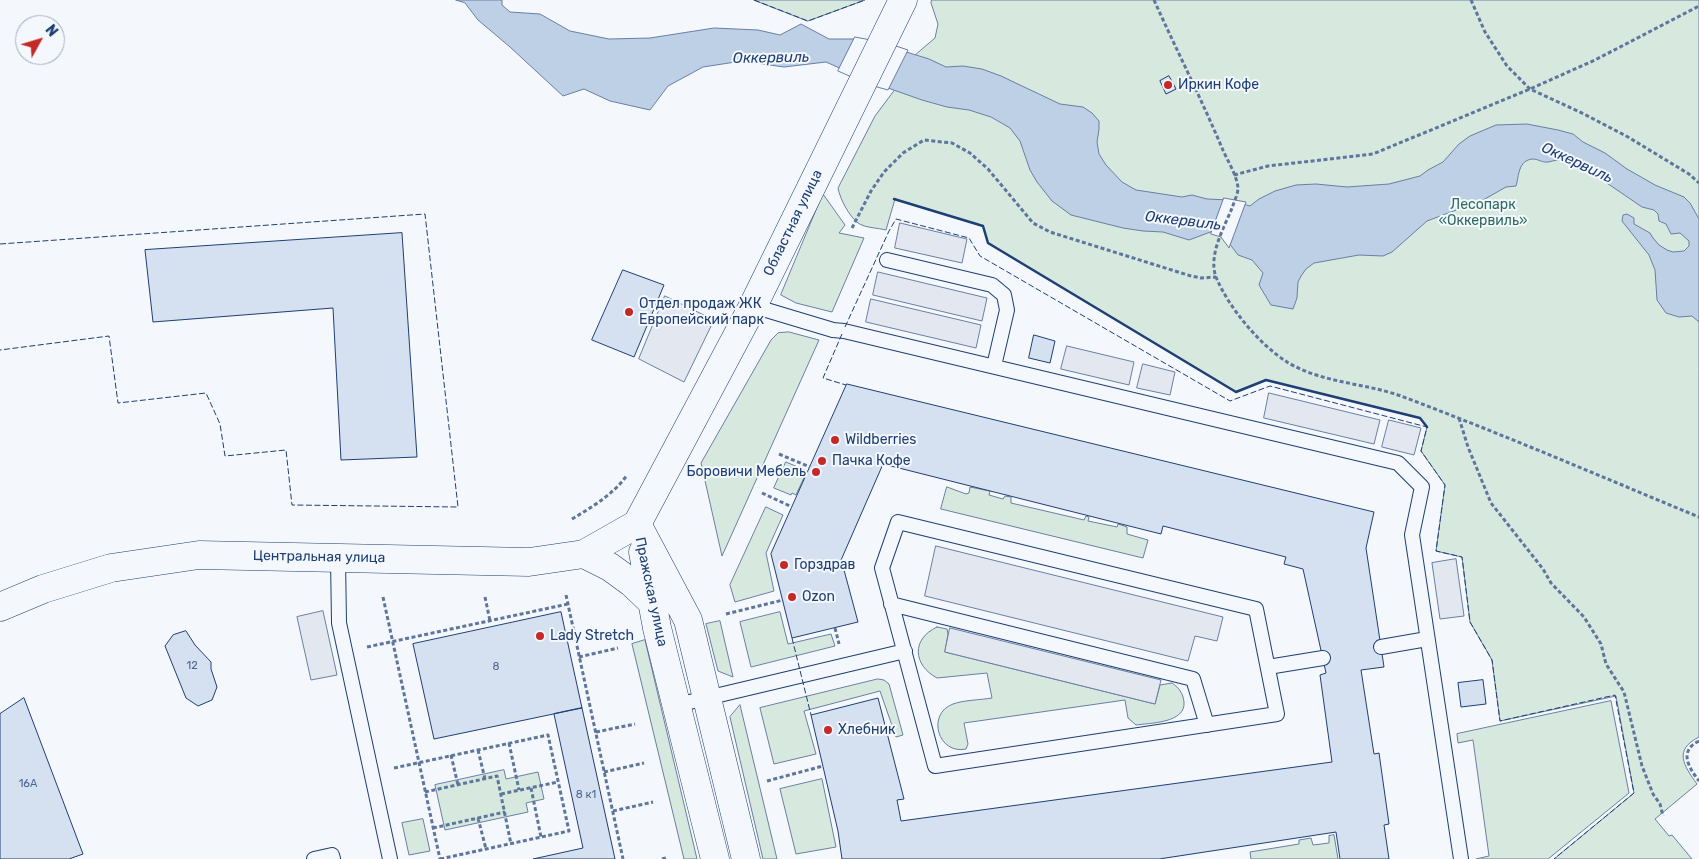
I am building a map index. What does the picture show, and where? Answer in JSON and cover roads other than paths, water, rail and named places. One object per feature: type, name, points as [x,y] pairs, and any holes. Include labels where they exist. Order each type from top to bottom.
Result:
[{"type":"street","name":"Областная улица","points":[[637,524],[753,306],[899,8]]},
{"type":"street","name":"Центральная улица","points":[[0,607],[43,589],[111,568],[199,555],[529,562],[584,554],[637,524]]},
{"type":"street","name":"Пражская улица","points":[[637,524],[652,602],[715,859]]},
{"type":"street","name":"Пражская улица","points":[[637,524],[688,620],[746,859]]},
{"type":"street","points":[[584,554],[610,567],[632,583],[652,602]]},
{"type":"lane","points":[[887,260],[992,285],[1004,295],[1007,310],[994,366]]},
{"type":"lane","points":[[753,306],[833,330],[994,366],[1398,463],[1422,487],[1412,535],[1461,859]]},
{"type":"lane","points":[[898,522],[1256,610],[1277,714],[935,766],[891,604],[882,568],[898,522]]},
{"type":"lane","points":[[338,558],[338,623],[390,859]]},
{"type":"lane","points":[[891,604],[1193,679],[1207,725]]},
{"type":"lane","points":[[1382,647],[1427,639]]},
{"type":"lane","points":[[677,705],[905,652]]},
{"type":"lane","points":[[1268,667],[1322,658]]},
{"type":"lane","points":[[314,859],[332,855],[333,859]]},
{"type":"water","name":"Оккервиль","points":[[456,0],[502,0],[502,5],[510,12],[540,14],[570,31],[609,39],[650,38],[714,28],[758,30],[780,35],[801,24],[829,39],[859,39],[929,59],[946,67],[963,66],[982,69],[1060,104],[1083,107],[1092,113],[1099,121],[1097,142],[1099,154],[1106,165],[1122,182],[1136,190],[1182,197],[1192,195],[1207,199],[1229,200],[1250,206],[1275,191],[1296,185],[1316,184],[1347,187],[1389,184],[1420,176],[1443,162],[1459,144],[1470,136],[1496,125],[1527,124],[1558,130],[1573,134],[1627,169],[1655,185],[1684,197],[1690,203],[1699,219],[1699,322],[1692,316],[1679,317],[1666,313],[1657,300],[1655,270],[1649,255],[1622,221],[1623,215],[1627,214],[1634,218],[1634,224],[1650,233],[1659,245],[1667,250],[1673,252],[1684,251],[1689,246],[1689,241],[1680,233],[1671,234],[1666,224],[1659,221],[1658,214],[1654,210],[1642,207],[1579,164],[1571,161],[1546,162],[1533,159],[1524,162],[1520,169],[1516,186],[1506,187],[1483,200],[1427,221],[1392,252],[1383,256],[1359,255],[1314,263],[1306,269],[1298,282],[1297,298],[1293,309],[1271,305],[1259,285],[1263,273],[1252,260],[1238,255],[1223,235],[1213,231],[1189,240],[1163,232],[1123,228],[1071,215],[1052,201],[1037,182],[1030,170],[1020,141],[1010,128],[991,117],[969,110],[947,107],[922,100],[871,82],[826,62],[784,67],[742,61],[703,67],[668,86],[650,110],[610,101],[584,89],[563,96],[478,20],[465,3]]},
{"type":"place","name":"Иркин Кофе","points":[[1168,85]]},
{"type":"place","name":"Отдел продаж ЖК Европейский парк","points":[[629,312]]},
{"type":"place","name":"Wildberries","points":[[835,440]]},
{"type":"place","name":"Пачка Кофе","points":[[822,461]]},
{"type":"place","name":"Боровичи Мебель","points":[[816,472]]},
{"type":"place","name":"Горздрав","points":[[784,565]]},
{"type":"place","name":"Ozon","points":[[792,597]]},
{"type":"place","name":"Lady Stretch","points":[[540,636]]},
{"type":"place","name":"Хлебник","points":[[828,730]]},
{"type":"park label","name":"Лесопарк «Оккервиль»","points":[[1483,214]]}]
